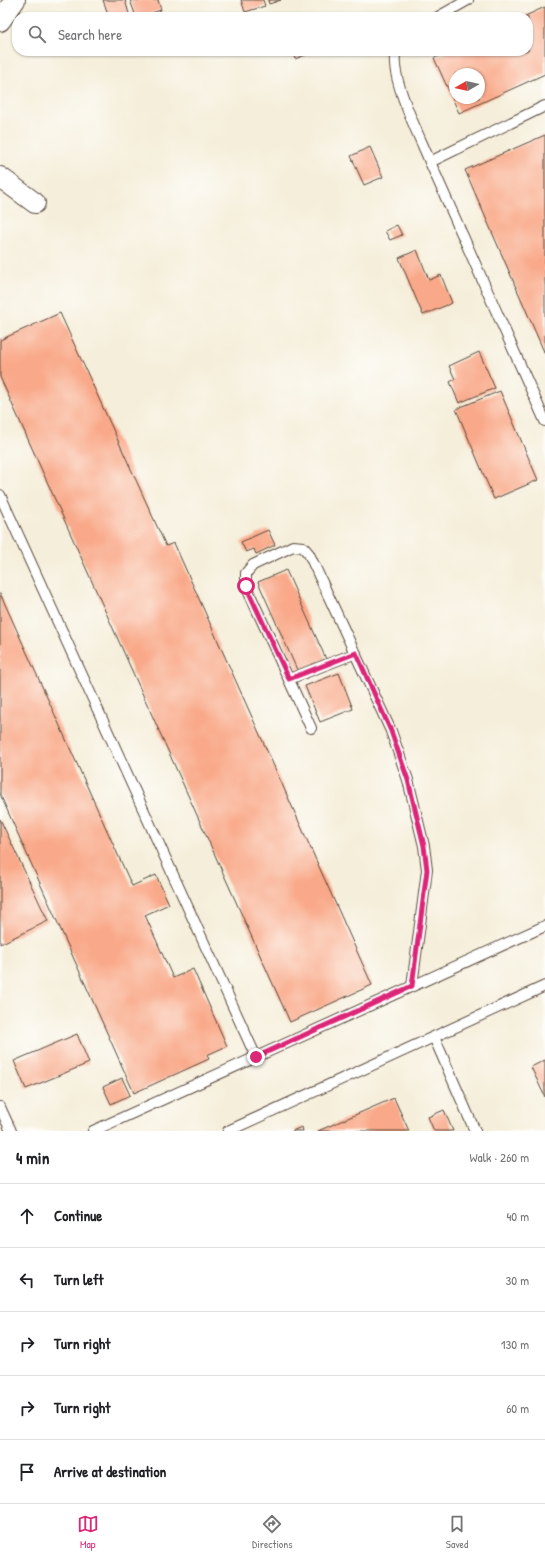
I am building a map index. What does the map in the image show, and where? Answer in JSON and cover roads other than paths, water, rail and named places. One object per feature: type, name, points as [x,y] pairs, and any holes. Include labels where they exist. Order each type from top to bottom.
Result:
[{"type":"street","points":[[0,21],[15,0]]},
{"type":"street","points":[[0,177],[35,203]]},
{"type":"lane","points":[[447,12],[468,0]]},
{"type":"lane","points":[[394,56],[394,67],[398,84],[430,162],[545,421]]},
{"type":"lane","points":[[430,162],[545,106]]},
{"type":"lane","points":[[0,495],[256,1057]]},
{"type":"lane","points":[[311,728],[246,586],[246,573],[254,565],[293,546],[303,547],[309,554],[391,731],[408,780],[424,846],[427,870],[412,986]]},
{"type":"lane","points":[[289,679],[356,653]]},
{"type":"lane","points":[[92,1131],[545,926]]},
{"type":"lane","points":[[228,1131],[545,986]]},
{"type":"lane","points":[[434,1037],[475,1131]]},
{"type":"lane","points":[[0,1107],[11,1131]]}]
